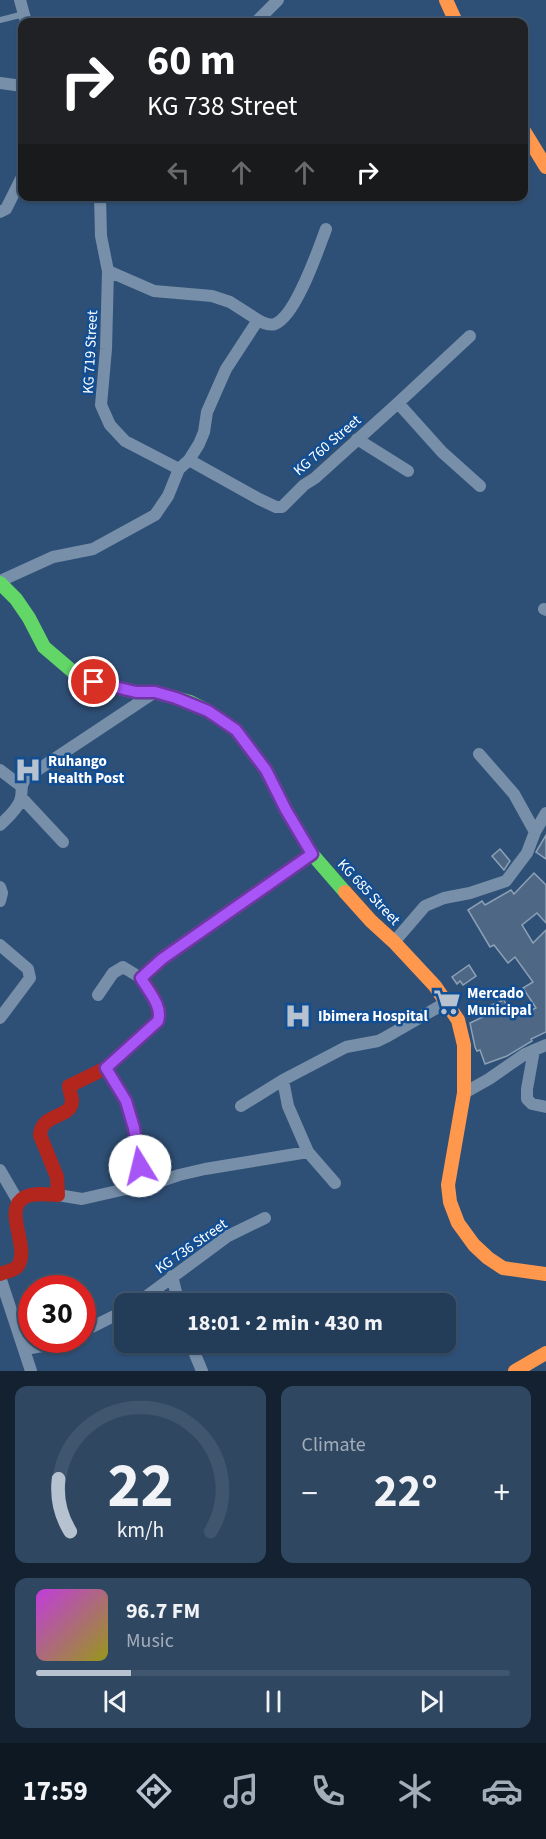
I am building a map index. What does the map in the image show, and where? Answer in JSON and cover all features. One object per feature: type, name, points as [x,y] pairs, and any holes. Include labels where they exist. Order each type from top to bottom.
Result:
[{"type":"street","points":[[20,0],[25,18]]},
{"type":"street","points":[[260,18],[278,0]]},
{"type":"street","points":[[446,0],[454,18]]},
{"type":"street","points":[[0,83],[18,85]]},
{"type":"street","points":[[528,137],[546,166]]},
{"type":"street","points":[[0,212],[6,209],[18,185]]},
{"type":"street","name":"KG 719 Street","points":[[100,201],[100,236],[108,271],[106,349],[101,405],[110,425],[125,441],[179,468]]},
{"type":"street","points":[[108,271],[154,291],[212,296],[230,302],[266,324],[275,324],[289,312],[297,300],[326,229]]},
{"type":"street","points":[[0,582],[28,566],[53,557],[93,549],[146,522],[155,515],[168,496],[179,468],[189,460],[201,438],[207,412],[226,369],[258,320]]},
{"type":"street","name":"KG 760 Street","points":[[189,460],[259,499],[279,507],[285,505],[293,495],[315,478],[470,336]]},
{"type":"street","points":[[398,403],[441,452],[480,486]]},
{"type":"street","points":[[357,439],[408,471]]},
{"type":"street","name":"KG 685 Street","points":[[0,582],[29,618],[44,647],[78,676],[136,692],[155,692],[176,698],[199,706],[236,730],[266,770],[312,854],[370,921],[394,942],[435,986],[458,1020],[464,1046],[464,1093],[448,1185],[450,1202],[458,1223],[474,1245],[503,1268],[546,1274]]},
{"type":"street","points":[[0,825],[16,808],[27,777],[155,692]]},
{"type":"street","points":[[479,754],[514,794],[535,832]]},
{"type":"street","points":[[0,770],[21,791],[63,842]]},
{"type":"street","points":[[394,942],[425,906],[444,898],[470,893],[506,881],[526,853],[546,813]]},
{"type":"street","points":[[141,978],[162,959],[312,854]]},
{"type":"street","points":[[0,887],[2,893],[0,901]]},
{"type":"street","points":[[0,945],[28,969],[30,978],[0,1018]]},
{"type":"street","points":[[58,1195],[57,1177],[40,1135],[42,1123],[65,1112],[70,1106],[72,1101],[69,1086],[106,1068],[158,1021],[159,1016],[155,1000],[141,978],[123,967],[117,969],[98,995]]},
{"type":"street","points":[[241,1106],[324,1056],[346,1047],[378,1041],[447,1002]]},
{"type":"street","points":[[464,1093],[540,1047]]},
{"type":"street","points":[[540,1047],[527,1089],[527,1099],[532,1104],[546,1107]]},
{"type":"street","points":[[106,1068],[126,1101],[134,1128],[143,1185]]},
{"type":"street","points":[[283,1080],[288,1106],[308,1152],[334,1183]]},
{"type":"street","points":[[18,1201],[36,1194],[82,1199],[205,1169],[308,1152]]},
{"type":"street","points":[[0,1170],[18,1201],[16,1212],[21,1253],[20,1264],[14,1270],[0,1276],[18,1329]]},
{"type":"street","name":"KG 736 Street","points":[[150,1293],[228,1236],[265,1218]]},
{"type":"street","points":[[172,1276],[176,1293]]},
{"type":"street","points":[[96,1325],[114,1316]]},
{"type":"street","points":[[26,1353],[29,1370]]},
{"type":"street","points":[[194,1353],[201,1371]]},
{"type":"street","points":[[516,1371],[546,1353]]},
{"type":"lane","points":[[0,20],[18,19]]},
{"type":"building","points":[[546,835],[546,859],[536,852]]},
{"type":"building","points":[[500,849],[510,861],[504,870],[492,856]]},
{"type":"building","points":[[534,873],[546,885],[546,923],[537,913],[522,925],[533,943],[546,930],[546,1032],[531,1039],[532,1041],[507,1056],[485,1064],[480,1050],[477,1051],[475,1047],[470,1023],[487,1015],[484,1008],[504,1000],[510,1013],[517,1010],[519,1016],[536,1008],[523,988],[533,982],[515,957],[508,963],[494,945],[490,947],[468,910],[482,901],[485,905],[511,890],[514,894]]},
{"type":"building","points":[[469,965],[476,976],[463,985],[460,981],[457,984],[452,977]]},
{"type":"traffic: fast","points":[[0,583],[16,599],[44,647],[78,676],[136,692],[155,692],[190,702],[236,730],[266,770],[312,854],[345,892]]},
{"type":"traffic: slow","points":[[446,0],[454,18]]},
{"type":"traffic: slow","points":[[528,138],[546,167]]},
{"type":"traffic: slow","points":[[166,956],[312,854]]},
{"type":"traffic: slow","points":[[345,892],[435,986],[458,1020],[464,1045],[464,1093],[448,1185],[450,1202],[458,1223],[474,1245],[503,1268],[546,1274]]},
{"type":"traffic: slow","points":[[515,1371],[546,1353]]},
{"type":"traffic: jam","points":[[0,1274],[17,1267],[21,1259],[16,1220],[18,1203],[25,1197],[33,1195],[58,1195],[57,1177],[40,1135],[42,1128],[51,1119],[70,1107],[72,1101],[69,1086],[106,1068],[158,1021],[156,1003],[141,978],[166,956]]},
{"type":"place","name":"Ruhango Health Post","points":[[28,770]]},
{"type":"place","name":"Mercado Municipal","points":[[447,1002]]},
{"type":"place","name":"Ibimera Hospital","points":[[298,1016]]},
{"type":"route","points":[[94,682],[136,692],[155,692],[190,702],[236,730],[266,770],[312,854],[162,959],[141,978],[155,1000],[158,1021],[106,1068],[126,1101],[134,1128],[140,1166]]}]
